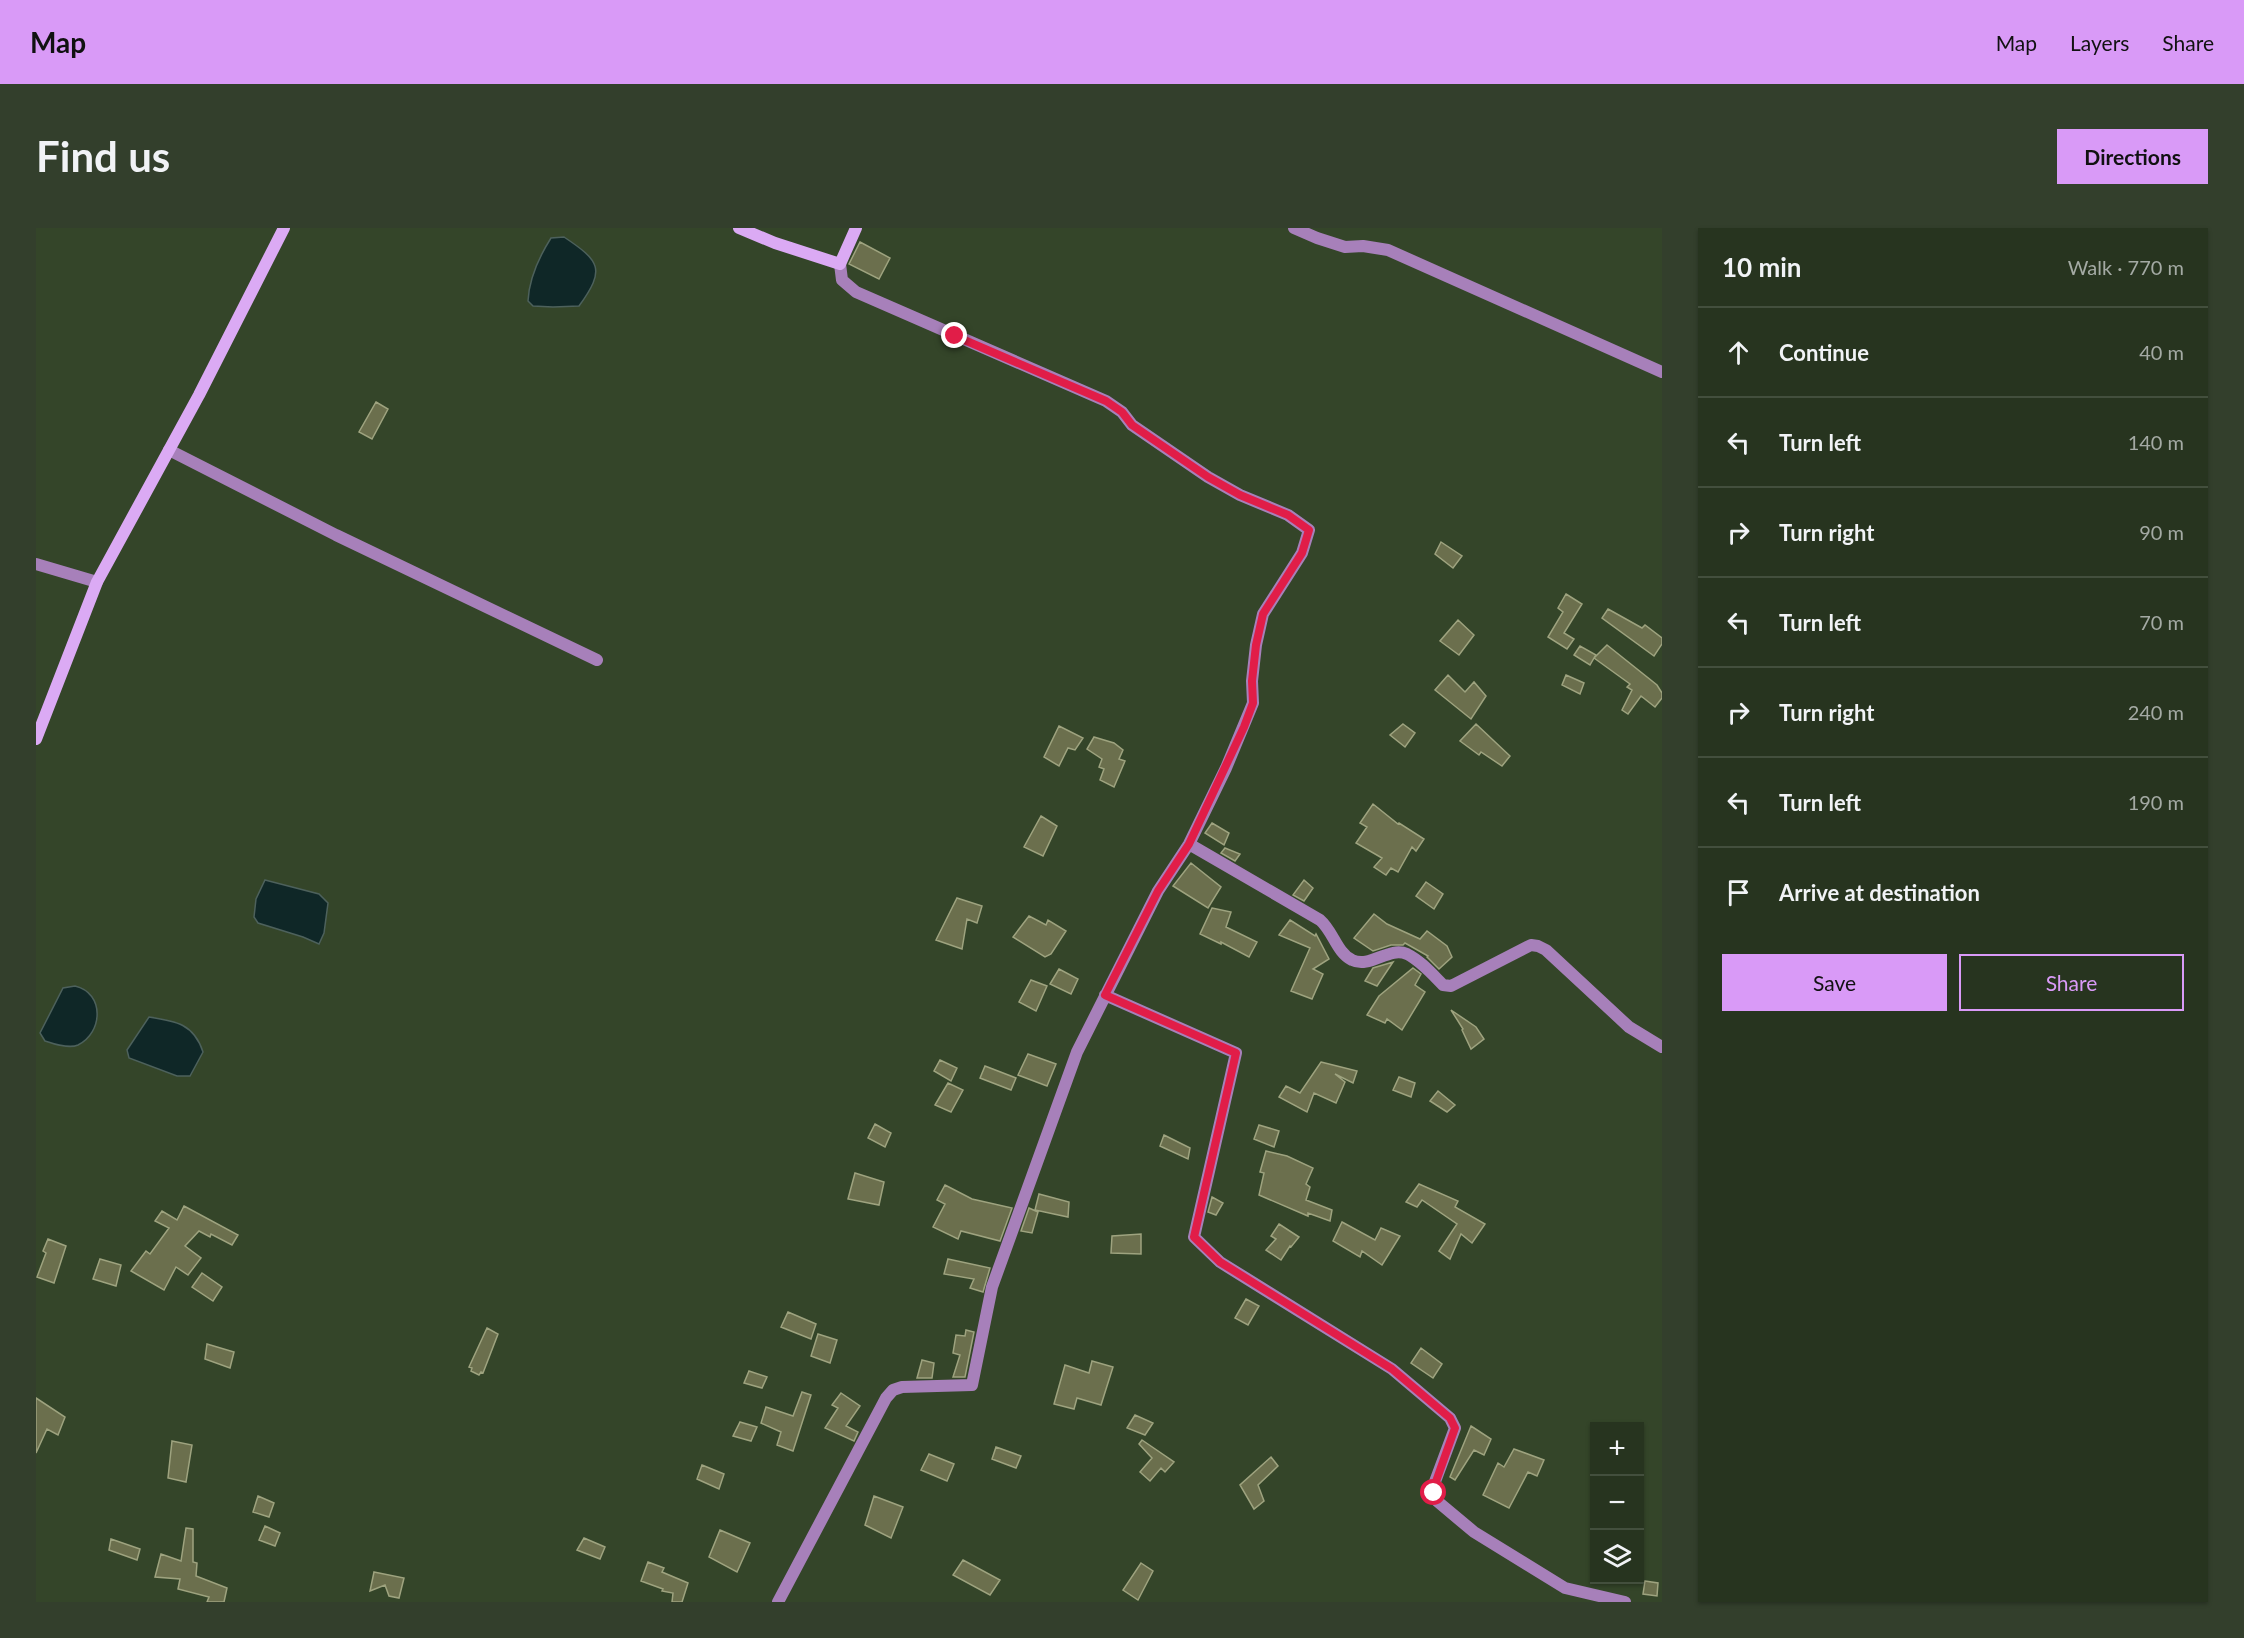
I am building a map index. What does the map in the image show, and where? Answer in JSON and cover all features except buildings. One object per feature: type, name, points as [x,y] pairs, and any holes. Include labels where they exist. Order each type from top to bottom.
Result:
[{"type":"main road","points":[[36,739],[97,582],[169,450],[284,228]]},
{"type":"main road","points":[[739,228],[775,243],[840,264],[856,228]]},
{"type":"street","points":[[1294,228],[1345,247],[1364,246],[1388,250],[1662,372]]},
{"type":"street","points":[[778,1602],[886,1398],[893,1390],[903,1386],[972,1385],[992,1287],[1077,1052],[1158,891],[1189,844],[1226,768],[1253,703],[1253,669],[1263,614],[1302,553],[1309,530],[1288,515],[1240,495],[1208,477],[1132,425],[1122,412],[1106,401],[856,292],[842,280],[840,264]]},
{"type":"street","points":[[169,450],[336,535],[597,660]]},
{"type":"street","points":[[36,564],[97,582]]},
{"type":"street","points":[[1189,844],[1320,920],[1328,927],[1343,954],[1353,961],[1362,963],[1390,954],[1406,953],[1428,969],[1443,985],[1451,986],[1531,945],[1538,946],[1546,950],[1629,1027],[1662,1047]]},
{"type":"street","points":[[1105,995],[1236,1053],[1194,1237],[1220,1262],[1392,1369],[1450,1418],[1455,1428],[1434,1487],[1437,1501],[1474,1532],[1565,1588],[1625,1602]]},
{"type":"water","points":[[564,237],[592,260],[596,274],[593,283],[579,306],[533,306],[528,301],[529,293],[539,260],[551,238]]},
{"type":"water","points":[[265,880],[319,894],[328,903],[324,933],[319,944],[258,923],[254,917],[256,899]]},
{"type":"water","points":[[75,986],[92,996],[96,1005],[96,1023],[92,1032],[86,1039],[74,1046],[62,1046],[45,1041],[40,1033],[63,988]]},
{"type":"water","points":[[149,1017],[176,1022],[195,1035],[203,1052],[190,1076],[177,1076],[129,1058],[127,1050]]},
{"type":"route","points":[[955,336],[1106,401],[1122,412],[1132,425],[1208,477],[1240,495],[1288,515],[1309,530],[1302,553],[1263,614],[1256,645],[1252,681],[1253,703],[1244,727],[1189,844],[1158,891],[1105,995],[1236,1053],[1194,1237],[1220,1262],[1392,1369],[1450,1418],[1455,1428],[1434,1487],[1434,1493]]}]
